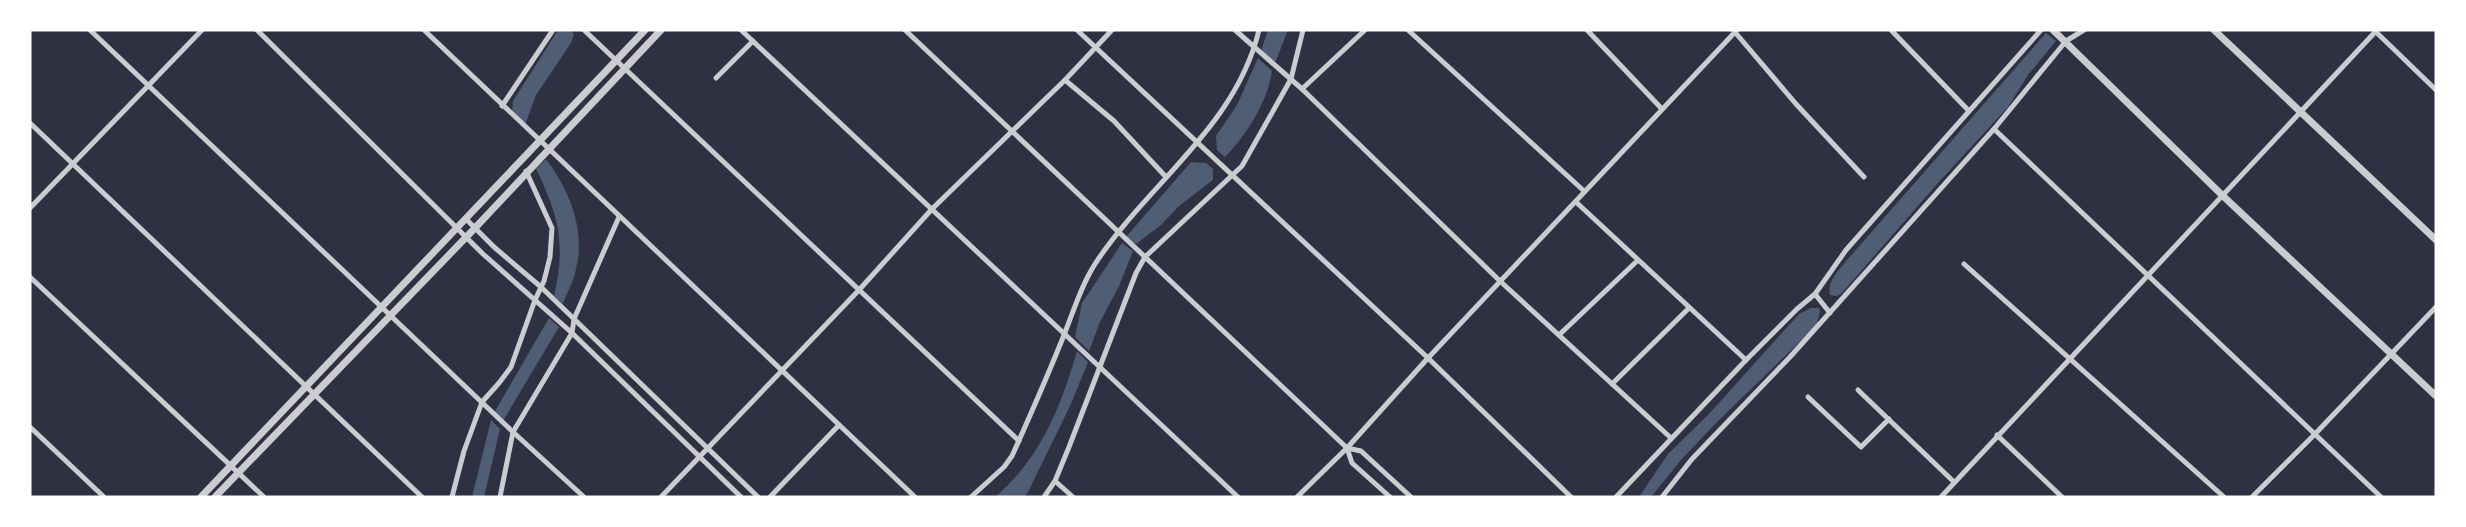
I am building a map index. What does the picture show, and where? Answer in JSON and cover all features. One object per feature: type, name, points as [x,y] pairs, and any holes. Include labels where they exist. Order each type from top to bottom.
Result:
[{"type":"street","points":[[90,30],[584,497]]},
{"type":"street","points":[[30,208],[202,30]]},
{"type":"street","points":[[257,30],[466,236],[572,333],[741,497]]},
{"type":"street","points":[[424,30],[915,497]]},
{"type":"street","points":[[502,106],[553,30]]},
{"type":"street","points":[[584,30],[1019,441]]},
{"type":"street","points":[[201,497],[381,305],[458,228],[645,30]]},
{"type":"street","points":[[215,497],[475,228],[526,171],[661,30]]},
{"type":"street","points":[[741,30],[1238,497]]},
{"type":"street","points":[[905,30],[1347,448],[1352,463],[1390,497]]},
{"type":"street","points":[[1077,30],[1428,358],[1571,497]]},
{"type":"street","points":[[661,497],[859,290],[932,209],[1065,80],[1112,30]]},
{"type":"street","points":[[1235,30],[1302,89],[1501,282],[1671,438]]},
{"type":"street","points":[[971,497],[1004,467],[1019,441],[1065,333],[1076,298],[1094,266],[1119,232],[1197,144],[1226,104],[1255,49],[1259,30]]},
{"type":"street","points":[[1044,497],[1055,481],[1136,273],[1145,257],[1242,166],[1291,80],[1303,30]]},
{"type":"street","points":[[1302,89],[1365,30]]},
{"type":"street","points":[[1408,30],[1584,191]]},
{"type":"street","points":[[1587,30],[1662,109]]},
{"type":"street","points":[[1891,30],[1969,111]]},
{"type":"street","points":[[1616,497],[1746,360],[1815,294],[1846,250],[2041,30]]},
{"type":"street","points":[[2053,30],[2223,196],[2436,396]]},
{"type":"street","points":[[1662,497],[1692,459],[1830,312],[1994,129],[2066,42],[2084,30]]},
{"type":"street","points":[[2214,30],[2436,240]]},
{"type":"street","points":[[1941,497],[2147,275],[2301,114],[2376,30],[2436,90]]},
{"type":"street","points":[[1297,497],[1347,448],[1428,358],[1735,31],[1796,104],[1864,177]]},
{"type":"street","points":[[716,78],[753,41]]},
{"type":"street","points":[[1065,80],[1114,121],[1166,177]]},
{"type":"street","points":[[30,123],[422,497]]},
{"type":"street","points":[[1994,129],[2381,497]]},
{"type":"street","points":[[452,497],[464,451],[482,402],[511,367],[550,257],[552,228],[526,171]]},
{"type":"street","points":[[1576,202],[1746,360]]},
{"type":"street","points":[[500,497],[513,432],[572,333],[574,319],[619,217]]},
{"type":"street","points":[[466,219],[541,287],[758,497]]},
{"type":"street","points":[[1560,336],[1637,261]]},
{"type":"street","points":[[1964,264],[2224,497]]},
{"type":"street","points":[[30,277],[264,497]]},
{"type":"street","points":[[1815,294],[1830,312]]},
{"type":"street","points":[[2252,497],[2436,307]]},
{"type":"street","points":[[1612,384],[1689,308]]},
{"type":"street","points":[[1858,390],[1954,482]]},
{"type":"street","points":[[1808,398],[1861,447],[1889,419]]},
{"type":"street","points":[[770,497],[839,425]]},
{"type":"street","points":[[30,427],[104,497]]},
{"type":"street","points":[[1997,435],[2062,497]]},
{"type":"street","points":[[1347,448],[1361,451],[1412,497]]},
{"type":"street","points":[[1055,481],[1073,497]]},
{"type":"water","points":[[558,30],[570,30],[574,34],[571,43],[536,95],[525,125],[512,113],[513,101]]},
{"type":"water","points":[[1268,30],[1288,30],[1275,63],[1261,51]]},
{"type":"water","points":[[2046,33],[2056,41],[2028,75],[2008,107],[1842,293],[1837,296],[1830,295],[1830,285],[1841,267]]},
{"type":"water","points":[[1258,58],[1272,71],[1266,94],[1241,139],[1225,157],[1217,150],[1216,136],[1237,105]]},
{"type":"water","points":[[546,159],[568,197],[579,239],[575,273],[563,304],[554,296],[558,278],[560,246],[555,216],[536,169]]},
{"type":"water","points":[[1191,162],[1206,163],[1213,169],[1213,180],[1136,244],[1126,237]]},
{"type":"water","points":[[1122,243],[1133,251],[1089,351],[1075,337],[1082,303]]},
{"type":"water","points":[[1811,308],[1819,308],[1816,326],[1717,422],[1680,461],[1651,497],[1639,497],[1668,454],[1708,415],[1799,314]]},
{"type":"water","points":[[549,318],[559,327],[503,421],[494,413]]},
{"type":"water","points":[[1077,351],[1088,362],[1071,404],[1028,492],[1024,497],[995,497],[1025,466],[1037,449],[1056,412]]},
{"type":"water","points":[[491,420],[500,429],[484,497],[472,497]]}]
